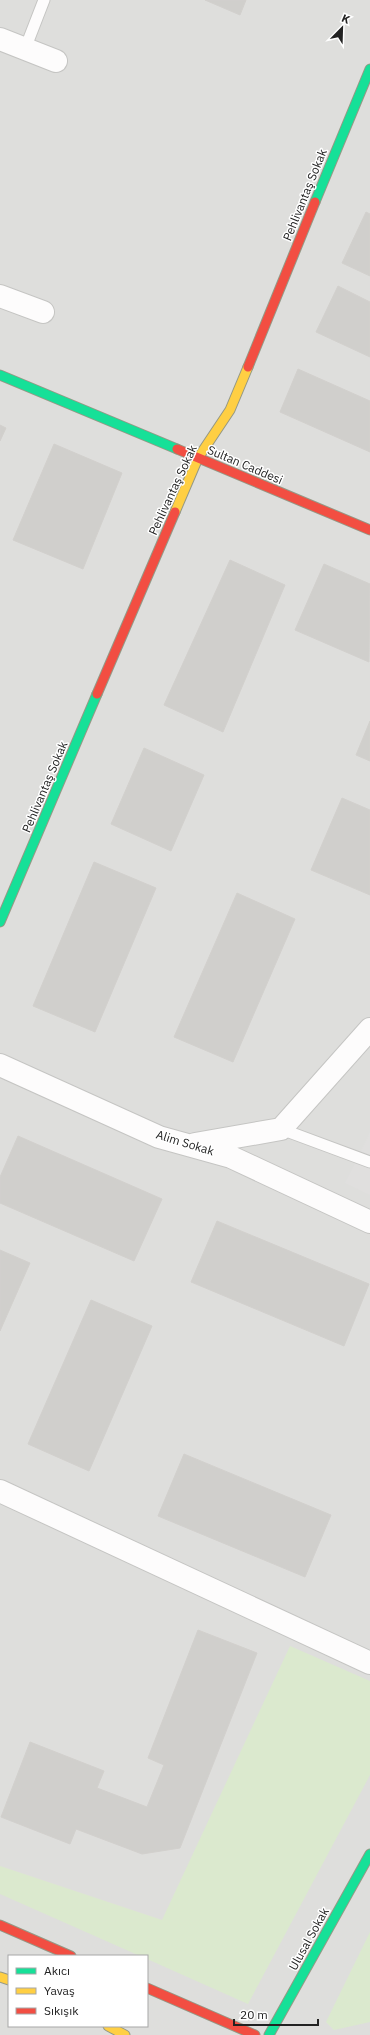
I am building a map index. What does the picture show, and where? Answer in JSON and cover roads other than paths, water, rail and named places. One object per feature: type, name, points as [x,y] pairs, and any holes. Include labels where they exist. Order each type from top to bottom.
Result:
[{"type":"street","points":[[0,39],[56,61]]},
{"type":"street","name":"Pehlivantaş Sokak","points":[[0,922],[198,458],[230,410],[370,69]]},
{"type":"street","points":[[0,296],[43,312]]},
{"type":"street","name":"Sultan Caddesi","points":[[0,375],[370,530]]},
{"type":"street","points":[[188,1145],[281,1129],[370,1029]]},
{"type":"street","name":"Alim Sokak","points":[[0,1065],[159,1137],[231,1157],[370,1222]]},
{"type":"street","points":[[0,1491],[370,1663]]},
{"type":"street","name":"Ulusal Sokak","points":[[269,2035],[370,1854]]},
{"type":"street","points":[[0,1925],[69,1955]]},
{"type":"street","points":[[148,1988],[255,2035]]},
{"type":"street","points":[[110,2027],[125,2035]]},
{"type":"lane","points":[[25,49],[44,0]]},
{"type":"lane","points":[[281,1129],[370,1162]]}]
